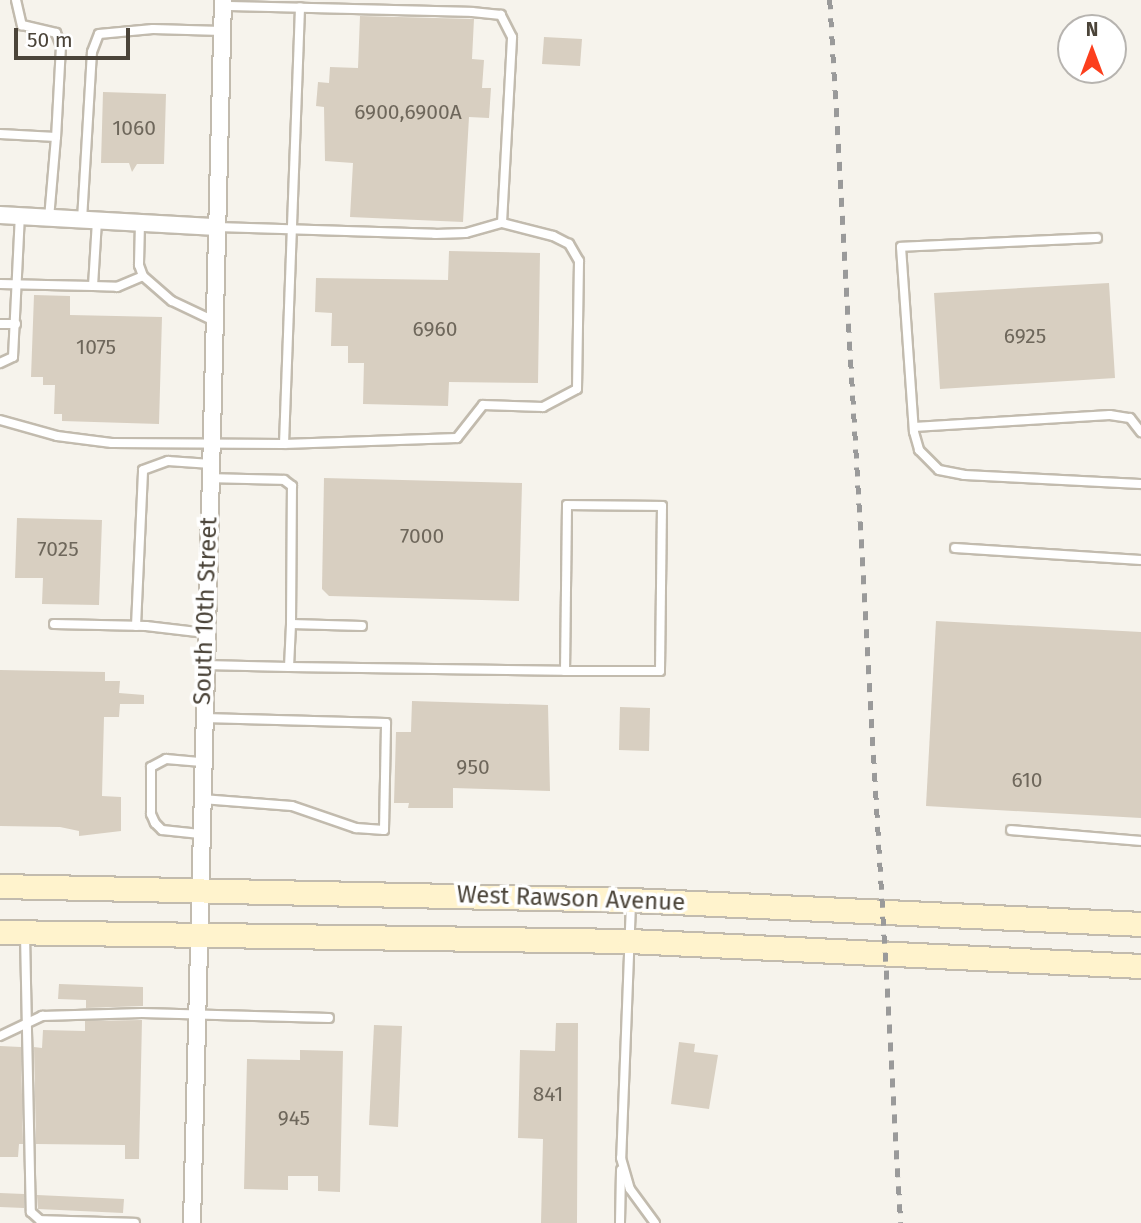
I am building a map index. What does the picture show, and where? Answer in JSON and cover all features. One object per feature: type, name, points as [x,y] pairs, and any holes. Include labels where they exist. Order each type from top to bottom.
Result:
[{"type":"main road","name":"West Rawson Avenue","points":[[0,887],[631,900],[1141,924]]},
{"type":"main road","name":"West Rawson Avenue","points":[[0,932],[199,937],[630,941],[1141,966]]},
{"type":"street","name":"South 10th Street","points":[[192,1223],[223,3]]},
{"type":"street","points":[[0,215],[217,227]]},
{"type":"lane","points":[[16,0],[22,25],[56,33],[61,46],[57,137],[49,218]]},
{"type":"lane","points":[[223,3],[500,15],[509,23],[512,37],[502,223]]},
{"type":"lane","points":[[284,444],[300,8]]},
{"type":"lane","points":[[93,286],[89,220],[92,52],[99,34],[153,29],[222,31]]},
{"type":"lane","points":[[0,134],[57,137]]},
{"type":"lane","points":[[0,363],[13,358],[20,216]]},
{"type":"lane","points":[[140,223],[139,265],[143,276],[172,301],[215,321]]},
{"type":"lane","points":[[0,420],[47,434],[112,443],[284,444],[457,438],[483,405],[543,407],[577,389],[579,261],[569,244],[553,236],[502,223],[466,233],[435,234],[217,227]]},
{"type":"lane","points":[[1097,238],[901,247],[914,427],[919,450],[939,470],[964,475],[1141,484]]},
{"type":"lane","points":[[0,284],[117,287],[143,276]]},
{"type":"lane","points":[[0,324],[16,324]]},
{"type":"lane","points":[[914,427],[1110,415],[1130,418],[1141,432]]},
{"type":"lane","points":[[136,626],[143,470],[168,461],[210,471],[284,480],[292,486],[289,667]]},
{"type":"lane","points":[[205,665],[565,671],[660,671],[662,506],[567,505],[565,671]]},
{"type":"lane","points":[[954,548],[1141,560]]},
{"type":"lane","points":[[54,624],[136,626],[206,633]]},
{"type":"lane","points":[[291,624],[362,626]]},
{"type":"lane","points":[[201,799],[292,806],[356,828],[384,830],[386,723],[204,718]]},
{"type":"lane","points":[[200,834],[162,830],[155,823],[151,814],[152,767],[166,759],[202,762]]},
{"type":"lane","points":[[1011,830],[1141,841]]},
{"type":"lane","points":[[620,1223],[631,900]]},
{"type":"lane","points":[[25,932],[23,1025],[28,1046],[27,1170],[31,1212],[40,1220],[135,1223]]},
{"type":"lane","points":[[0,1036],[42,1016],[329,1018]]},
{"type":"lane","points":[[621,1158],[634,1197],[655,1223]]},
{"type":"building","points":[[360,16],[474,19],[472,59],[484,60],[482,88],[491,88],[489,118],[469,117],[463,222],[350,217],[353,163],[325,161],[324,107],[316,106],[318,82],[329,83],[330,67],[358,68]]},
{"type":"building","points":[[544,37],[582,39],[580,66],[542,64]]},
{"type":"building","points":[[103,92],[166,94],[164,164],[137,164],[132,172],[129,163],[101,163]]},
{"type":"building","points":[[449,251],[540,253],[538,383],[449,382],[448,406],[363,404],[364,363],[348,363],[348,346],[331,346],[332,313],[315,312],[316,278],[448,280]]},
{"type":"building","points":[[1109,283],[1115,378],[940,389],[934,293]]},
{"type":"building","points":[[34,295],[70,296],[70,315],[162,317],[159,424],[62,421],[62,414],[54,414],[55,385],[43,385],[43,377],[31,377]]},
{"type":"building","points":[[324,478],[522,483],[519,601],[329,596],[322,589]]},
{"type":"building","points":[[17,518],[102,520],[99,605],[42,604],[43,578],[15,578]]},
{"type":"building","points":[[936,621],[1141,632],[1141,818],[926,806]]},
{"type":"building","points":[[0,670],[105,672],[105,681],[120,681],[119,693],[144,695],[144,704],[120,704],[119,717],[104,717],[102,796],[121,797],[121,831],[79,836],[79,831],[60,827],[0,826]]},
{"type":"building","points":[[412,701],[548,705],[550,791],[453,788],[453,808],[408,808],[409,803],[394,803],[396,732],[411,732]]},
{"type":"building","points":[[620,707],[650,708],[649,751],[619,750]]},
{"type":"building","points":[[59,984],[143,987],[143,1006],[86,1008],[86,1000],[58,999]]},
{"type":"building","points":[[142,1020],[139,1159],[125,1159],[125,1145],[36,1144],[34,1047],[42,1048],[43,1030],[85,1031],[85,1021]]},
{"type":"building","points":[[556,1023],[578,1023],[577,1223],[541,1223],[543,1139],[518,1138],[520,1050],[555,1051]]},
{"type":"building","points":[[374,1025],[402,1026],[398,1127],[369,1125]]},
{"type":"building","points":[[679,1042],[695,1044],[694,1052],[718,1055],[709,1109],[671,1104]]},
{"type":"building","points":[[0,1046],[21,1047],[23,1144],[19,1144],[18,1157],[0,1157]]},
{"type":"building","points":[[300,1050],[343,1051],[340,1192],[318,1191],[318,1176],[288,1176],[288,1190],[244,1189],[247,1059],[300,1060]]},
{"type":"building","points":[[0,1193],[24,1194],[24,1208],[0,1207]]},
{"type":"building","points":[[37,1195],[124,1199],[123,1213],[38,1209]]},
{"type":"railway","points":[[830,0],[901,1223]]}]
